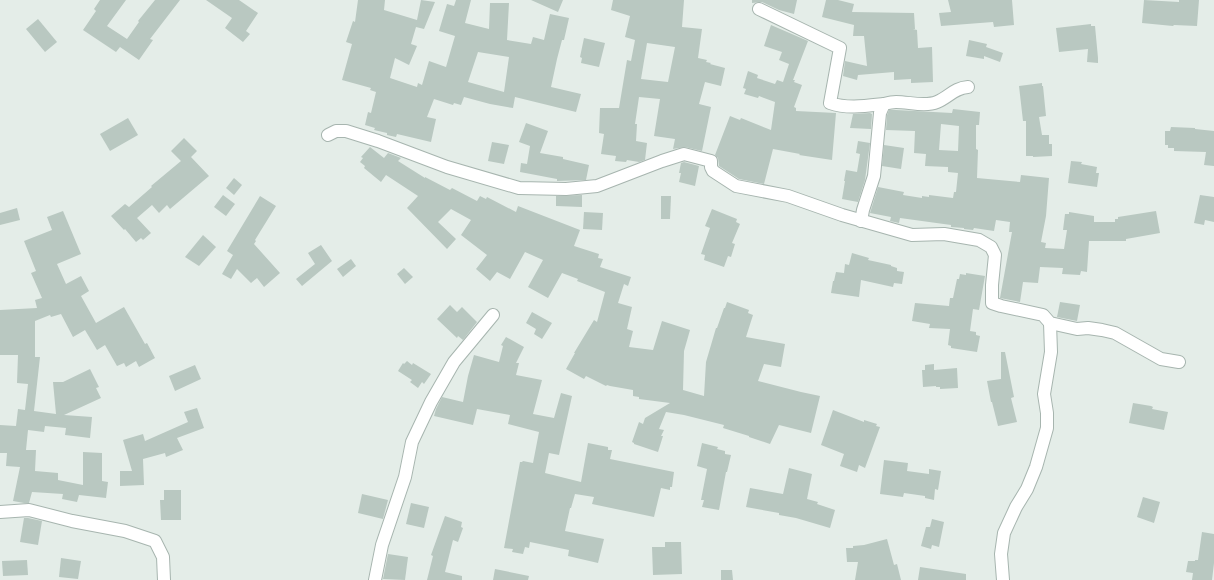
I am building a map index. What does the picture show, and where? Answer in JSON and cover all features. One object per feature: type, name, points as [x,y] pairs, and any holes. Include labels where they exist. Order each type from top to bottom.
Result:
[{"type":"street","points":[[759,9],[840,48],[830,103],[837,106],[864,106],[895,102],[918,104],[937,102],[952,92],[968,87]]},
{"type":"street","points":[[861,221],[874,176],[880,113],[884,104]]},
{"type":"street","points":[[328,135],[336,131],[351,132],[447,167],[519,188],[581,189],[597,186],[684,154],[711,160],[711,167],[713,171],[736,186],[788,196],[861,221],[912,234],[944,234],[979,240],[991,247],[996,255],[992,285],[992,303],[1043,315],[1050,323],[1077,329],[1088,328],[1109,331],[1161,359],[1179,362]]},
{"type":"street","points":[[375,580],[382,545],[406,477],[412,442],[454,362],[493,315]]},
{"type":"street","points":[[1003,580],[1000,554],[1004,533],[1036,467],[1047,428],[1047,413],[1044,394],[1051,352],[1050,323]]},
{"type":"street","points":[[0,512],[29,510],[72,521],[125,531],[155,541],[163,557],[164,580]]},
{"type":"building","points":[[100,0],[126,0],[107,26],[127,39],[139,22],[138,21],[155,0],[180,0],[150,39],[153,40],[139,60],[120,47],[116,52],[83,30],[96,11],[94,9]]},
{"type":"building","points":[[206,0],[239,0],[258,13],[246,31],[250,34],[243,42],[225,28],[232,18]]},
{"type":"building","points":[[358,0],[385,0],[384,10],[417,20],[421,0],[435,2],[424,29],[416,27],[411,44],[417,46],[409,65],[395,58],[390,78],[417,87],[418,83],[422,85],[429,61],[446,67],[455,36],[439,31],[447,4],[454,6],[456,0],[471,0],[465,23],[489,29],[490,3],[509,3],[507,40],[531,44],[533,37],[544,40],[550,14],[569,18],[564,40],[562,40],[557,59],[551,87],[581,94],[576,112],[515,97],[513,108],[464,97],[461,105],[454,103],[453,105],[434,99],[427,117],[436,119],[431,142],[397,134],[396,137],[374,130],[375,128],[365,125],[368,112],[371,113],[376,92],[370,90],[371,88],[342,80],[352,44],[346,42],[353,21],[355,22]],"holes":[[[478,52],[509,57],[504,92],[468,82]]]},
{"type":"building","points":[[531,0],[563,0],[558,12]]},
{"type":"building","points":[[613,0],[684,0],[682,27],[702,29],[698,58],[707,60],[706,62],[711,63],[710,64],[725,68],[721,86],[705,82],[699,104],[711,107],[702,151],[685,147],[673,149],[675,139],[654,136],[660,99],[639,97],[635,124],[637,124],[636,141],[647,143],[645,160],[639,162],[627,160],[626,162],[615,161],[616,156],[601,154],[604,134],[599,133],[600,108],[619,108],[627,60],[631,61],[635,40],[625,37],[630,16],[611,10]],"holes":[[[647,43],[675,47],[668,82],[641,79]]]},
{"type":"building","points":[[752,0],[797,0],[794,14],[779,10],[762,2],[752,3]]},
{"type":"building","points":[[826,0],[838,0],[854,4],[852,12],[914,13],[915,29],[913,29],[917,30],[918,48],[932,47],[933,82],[911,83],[911,79],[894,80],[894,72],[858,75],[857,80],[843,76],[845,61],[867,66],[864,36],[853,36],[854,25],[822,17]]},
{"type":"building","points":[[948,0],[1012,0],[1014,25],[994,27],[993,22],[941,26],[939,13],[951,12]]},
{"type":"building","points":[[1144,0],[1179,2],[1179,0],[1199,0],[1197,26],[1173,26],[1142,23]]},
{"type":"building","points":[[38,19],[57,42],[45,52],[26,29]]},
{"type":"building","points":[[1091,24],[1091,26],[1095,26],[1098,63],[1087,62],[1088,49],[1059,52],[1056,28]]},
{"type":"building","points":[[771,25],[808,41],[793,80],[795,80],[794,82],[802,85],[794,107],[796,108],[796,111],[836,113],[832,160],[773,149],[764,184],[739,179],[719,166],[718,158],[715,155],[730,116],[740,120],[741,118],[771,130],[775,102],[759,96],[758,98],[744,94],[746,89],[743,88],[748,71],[758,75],[757,78],[775,84],[777,80],[783,82],[789,64],[779,60],[782,52],[764,46]]},
{"type":"building","points":[[584,38],[605,43],[599,67],[581,63],[582,58],[580,57]]},
{"type":"building","points":[[969,40],[987,44],[986,47],[1003,53],[1000,62],[984,56],[984,59],[966,56]]},
{"type":"building","points":[[1042,83],[1046,116],[1039,117],[1042,135],[1049,135],[1049,144],[1052,144],[1052,156],[1026,156],[1026,121],[1023,121],[1019,86]]},
{"type":"building","points":[[953,109],[980,112],[979,125],[976,125],[976,149],[978,150],[977,178],[1020,182],[1021,175],[1049,178],[1046,216],[1041,242],[1046,243],[1045,248],[1064,249],[1067,230],[1063,230],[1065,214],[1069,214],[1069,212],[1094,216],[1094,222],[1115,222],[1115,219],[1118,219],[1118,217],[1156,211],[1160,233],[1126,239],[1126,241],[1089,241],[1087,272],[1081,271],[1080,275],[1062,274],[1063,268],[1040,267],[1038,283],[1023,282],[1020,302],[1000,298],[1012,232],[1009,232],[1010,222],[996,220],[994,231],[974,228],[973,230],[951,227],[951,225],[900,218],[899,223],[890,221],[891,217],[870,213],[878,187],[904,192],[903,195],[922,198],[922,196],[929,197],[929,195],[953,198],[954,192],[956,192],[958,173],[948,172],[948,167],[925,166],[926,154],[914,153],[915,131],[886,130],[887,115],[889,110],[952,113]],"holes":[[[941,124],[959,126],[958,151],[939,150]]]},
{"type":"building","points":[[853,114],[872,114],[871,129],[850,128]]},
{"type":"building","points":[[128,118],[138,135],[110,151],[100,134]]},
{"type":"building","points":[[526,123],[548,131],[540,153],[563,157],[563,159],[589,165],[586,180],[557,181],[557,179],[520,172],[521,163],[527,164],[530,146],[519,142]]},
{"type":"building","points":[[1171,127],[1195,128],[1214,131],[1214,166],[1204,165],[1206,152],[1174,151],[1174,148],[1168,148],[1168,145],[1165,145],[1165,131],[1170,131]]},
{"type":"building","points":[[184,138],[197,151],[191,157],[209,176],[170,209],[167,205],[159,213],[152,205],[137,218],[151,233],[143,240],[141,238],[136,242],[111,216],[125,204],[129,207],[181,161],[171,151]]},
{"type":"building","points":[[858,141],[870,143],[865,180],[858,202],[842,199],[846,170],[857,172],[860,154],[856,153]]},
{"type":"building","points":[[492,142],[509,145],[504,164],[488,161]]},
{"type":"building","points":[[884,145],[904,148],[901,169],[882,166]]},
{"type":"building","points":[[370,147],[384,158],[388,153],[401,158],[398,161],[425,178],[450,190],[452,188],[477,201],[480,196],[486,199],[487,197],[516,212],[518,206],[580,230],[574,246],[599,254],[598,258],[603,259],[600,267],[631,277],[628,286],[624,284],[618,303],[632,307],[627,329],[633,331],[629,347],[653,350],[662,321],[690,330],[684,351],[683,390],[704,396],[706,362],[716,328],[727,302],[749,310],[748,313],[753,315],[746,337],[785,344],[781,367],[764,364],[758,381],[820,396],[811,433],[779,425],[770,444],[723,428],[724,425],[666,412],[659,429],[664,430],[661,436],[663,436],[658,452],[634,444],[632,442],[639,422],[643,424],[645,418],[670,403],[639,399],[639,397],[633,396],[633,390],[606,386],[586,376],[584,379],[566,369],[594,320],[597,322],[605,292],[577,281],[578,279],[562,273],[548,298],[528,287],[543,260],[525,252],[510,279],[497,272],[490,281],[476,269],[487,255],[461,235],[471,220],[451,209],[438,222],[456,239],[447,249],[407,208],[418,196],[386,175],[381,182],[364,168],[365,166],[360,162],[363,158],[361,157]]},
{"type":"building","points":[[1071,161],[1082,162],[1081,164],[1097,167],[1096,173],[1099,173],[1097,187],[1068,183]]},
{"type":"building","points":[[684,162],[699,166],[695,186],[679,182],[681,163]]},
{"type":"building","points":[[234,178],[242,185],[234,195],[226,188]]},
{"type":"building","points":[[223,195],[235,204],[226,216],[214,207]]},
{"type":"building","points":[[582,195],[582,207],[556,206],[556,196]]},
{"type":"building","points":[[1200,195],[1214,197],[1214,222],[1205,220],[1204,225],[1194,223]]},
{"type":"building","points":[[260,196],[276,206],[254,244],[280,273],[264,287],[257,278],[251,283],[237,269],[231,279],[222,274],[233,255],[227,251]]},
{"type":"building","points":[[661,196],[671,196],[670,219],[661,219]]},
{"type":"building","points":[[17,208],[20,220],[0,225],[0,213]]},
{"type":"building","points":[[712,209],[737,219],[736,222],[740,224],[732,243],[735,244],[731,257],[728,256],[724,267],[704,260],[705,255],[701,254],[710,228],[705,226]]},
{"type":"building","points":[[63,211],[81,254],[57,264],[66,284],[81,276],[89,291],[81,296],[96,323],[124,307],[145,344],[147,343],[155,358],[139,367],[136,361],[126,367],[124,363],[117,366],[105,345],[97,350],[85,330],[73,337],[61,314],[51,317],[50,315],[35,321],[35,357],[40,357],[34,411],[56,414],[53,382],[63,382],[90,369],[99,387],[96,388],[101,398],[64,415],[92,417],[90,438],[65,435],[66,428],[45,426],[44,432],[28,430],[26,450],[36,450],[35,471],[58,473],[58,480],[83,485],[83,452],[102,453],[102,481],[108,482],[106,498],[79,495],[77,502],[62,499],[63,494],[32,492],[29,503],[24,503],[13,501],[20,467],[6,466],[7,453],[0,453],[0,425],[16,426],[18,409],[25,410],[28,384],[17,383],[18,355],[0,355],[0,310],[37,308],[35,300],[42,298],[31,273],[36,271],[24,241],[52,230],[47,217]]},
{"type":"building","points":[[584,212],[603,213],[602,230],[583,229]]},
{"type":"building","points":[[203,235],[216,247],[199,266],[185,257]]},
{"type":"building","points":[[321,245],[332,261],[302,286],[296,279],[315,264],[308,253]]},
{"type":"building","points":[[852,253],[869,258],[868,260],[891,265],[897,268],[897,271],[904,272],[902,284],[894,283],[893,287],[861,280],[859,297],[831,293],[836,272],[844,273],[845,264],[849,265]]},
{"type":"building","points":[[351,259],[356,266],[343,277],[337,269]]},
{"type":"building","points":[[404,268],[413,277],[405,284],[397,274]]},
{"type":"building","points":[[966,273],[985,276],[979,310],[973,309],[970,331],[976,332],[976,335],[980,336],[977,352],[951,348],[951,346],[948,345],[950,329],[929,328],[930,324],[912,321],[915,303],[949,306],[950,298],[953,298],[957,279],[959,279],[960,274],[966,275]]},
{"type":"building","points":[[1060,302],[1080,305],[1077,321],[1057,317]]},
{"type":"building","points":[[450,305],[457,312],[462,307],[477,322],[463,340],[458,336],[457,338],[437,319]]},
{"type":"building","points":[[532,312],[552,323],[542,339],[534,334],[536,329],[526,323]]},
{"type":"building","points":[[506,337],[524,347],[516,363],[519,363],[516,375],[542,380],[533,414],[554,418],[561,393],[572,396],[559,455],[549,453],[545,473],[581,482],[588,443],[608,447],[608,450],[612,450],[610,459],[674,472],[672,487],[670,487],[670,490],[661,488],[654,517],[592,504],[594,497],[575,494],[565,531],[604,539],[598,563],[568,556],[569,550],[530,542],[529,548],[525,547],[523,554],[512,552],[513,549],[504,548],[520,462],[523,461],[533,463],[539,432],[508,424],[510,415],[477,409],[473,425],[434,416],[442,397],[463,402],[474,355],[499,362],[503,346],[501,345]]},
{"type":"building","points":[[1001,352],[1005,352],[1014,397],[1011,398],[1017,422],[998,426],[987,381],[1001,379]]},
{"type":"building","points":[[407,361],[431,374],[424,384],[422,382],[418,388],[410,382],[412,380],[398,371],[403,363],[404,364]]},
{"type":"building","points":[[934,364],[934,370],[957,368],[958,388],[940,389],[940,387],[936,386],[923,387],[922,370],[925,370],[925,365]]},
{"type":"building","points":[[195,365],[201,379],[175,391],[169,376]]},
{"type":"building","points":[[1133,403],[1151,406],[1153,407],[1152,409],[1168,412],[1164,430],[1129,423]]},
{"type":"building","points":[[197,408],[204,428],[177,438],[183,450],[166,457],[165,453],[143,459],[144,485],[120,486],[120,471],[132,471],[123,440],[143,434],[145,441],[188,422],[184,412]]},
{"type":"building","points":[[833,410],[864,422],[864,420],[877,424],[876,426],[880,427],[865,468],[859,465],[857,472],[840,466],[844,454],[821,445]]},
{"type":"building","points":[[702,443],[718,447],[717,449],[725,451],[725,454],[731,455],[726,472],[719,510],[702,507],[704,500],[701,500],[707,469],[697,466]]},
{"type":"building","points":[[884,460],[908,463],[907,471],[929,474],[929,469],[941,471],[938,490],[935,489],[934,500],[925,498],[925,496],[904,493],[903,497],[880,494]]},
{"type":"building","points":[[789,468],[812,474],[807,499],[818,502],[817,504],[835,510],[830,528],[796,518],[779,515],[779,513],[746,507],[750,488],[783,494]]},
{"type":"building","points":[[164,490],[181,490],[181,520],[161,520],[160,500],[164,500]]},
{"type":"building","points":[[362,494],[388,500],[383,519],[358,513]]},
{"type":"building","points":[[1143,497],[1160,502],[1154,523],[1137,517]]},
{"type":"building","points":[[411,503],[429,507],[424,528],[406,524]]},
{"type":"building","points":[[445,516],[462,522],[461,527],[463,528],[458,542],[453,540],[445,572],[462,576],[462,580],[427,580],[433,556],[431,555]]},
{"type":"building","points":[[24,518],[42,521],[38,545],[20,542]]},
{"type":"building","points":[[932,519],[944,522],[939,547],[932,545],[931,549],[921,546],[926,527],[930,527]]},
{"type":"building","points":[[1202,532],[1214,534],[1214,563],[1212,580],[1192,580],[1193,573],[1186,572],[1188,561],[1198,560]]},
{"type":"building","points":[[887,539],[894,565],[897,564],[901,580],[855,580],[858,562],[847,562],[846,548],[853,548],[853,546],[864,545]]},
{"type":"building","points":[[665,542],[681,542],[682,574],[653,575],[652,547],[665,547]]},
{"type":"building","points":[[388,554],[408,557],[405,580],[383,579]]},
{"type":"building","points":[[61,558],[81,561],[78,579],[59,577]]},
{"type":"building","points":[[27,560],[28,575],[3,576],[2,561]]},
{"type":"building","points":[[920,567],[966,574],[966,580],[918,580]]},
{"type":"building","points":[[495,569],[529,576],[528,580],[493,580]]},
{"type":"building","points":[[721,570],[732,570],[733,580],[721,580]]}]
